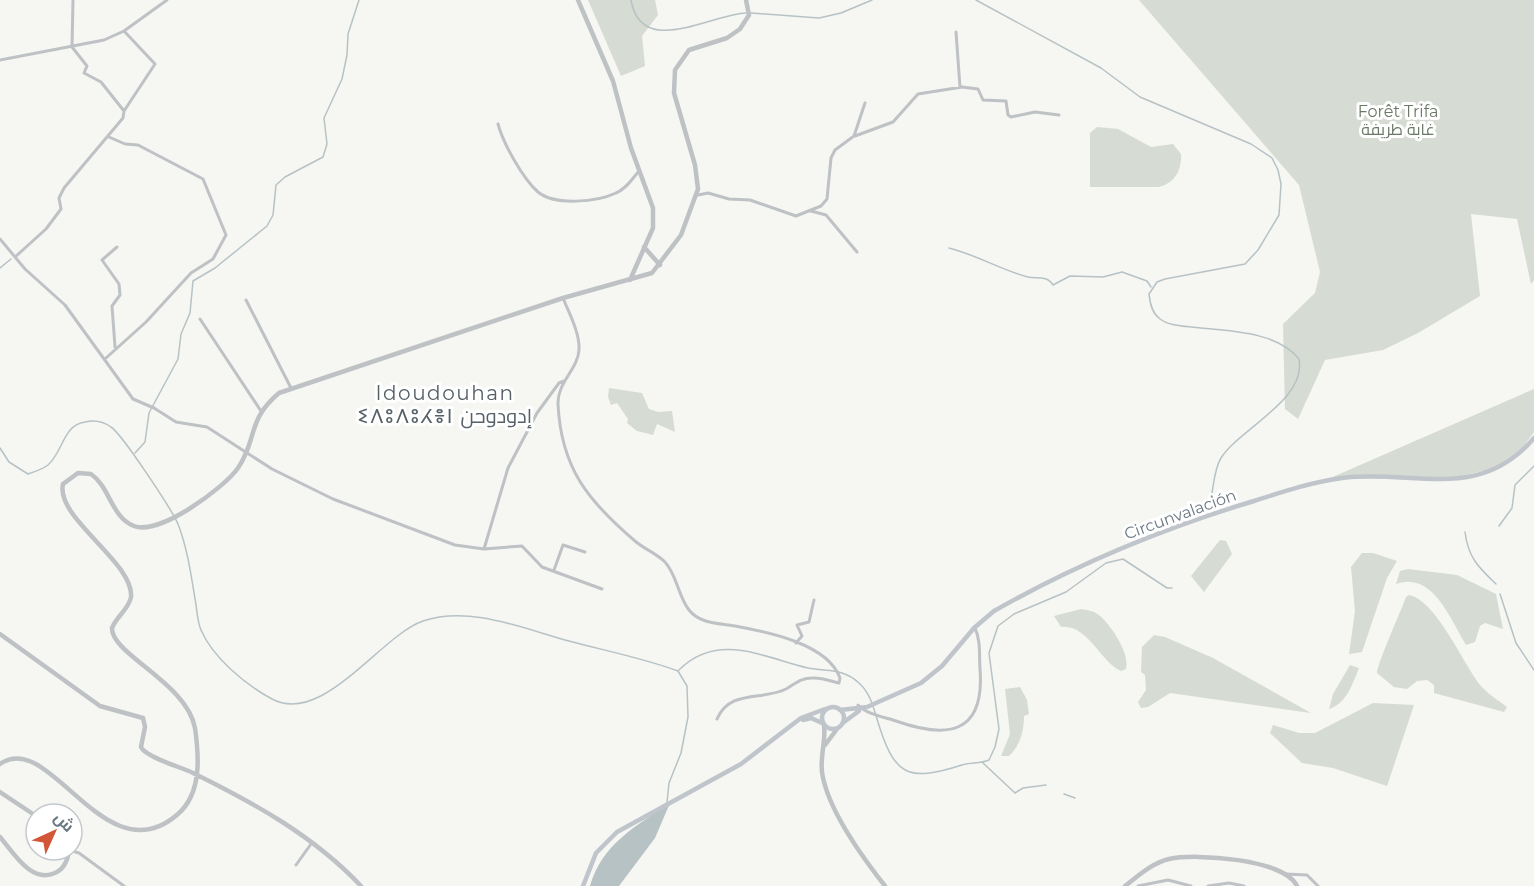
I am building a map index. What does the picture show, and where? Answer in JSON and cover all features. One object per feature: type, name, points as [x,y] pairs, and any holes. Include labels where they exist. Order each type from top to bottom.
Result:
[{"type":"main road","name":"Circunvalación","points":[[857,709],[887,699],[921,683],[935,673],[974,628],[1005,604],[1134,543],[1195,519],[1340,478],[1444,480],[1479,475],[1508,462],[1534,438]]},
{"type":"main road","points":[[583,886],[590,864],[600,847],[631,823],[758,753],[807,715],[833,707],[840,710],[857,709]]},
{"type":"main road","points":[[823,724],[822,714],[825,709]]},
{"type":"main road","points":[[793,725],[807,719],[823,724],[828,729],[837,729],[857,709]]},
{"type":"main road","points":[[840,710],[844,715],[843,724]]},
{"type":"street","points":[[73,0],[72,47],[87,66],[84,73],[101,82],[124,111]]},
{"type":"street","points":[[0,60],[104,40],[124,31],[167,0]]},
{"type":"street","points":[[578,0],[613,81],[653,214],[653,228],[630,280]]},
{"type":"street","points":[[0,764],[12,758],[30,762],[104,818],[133,831],[164,825],[183,810],[194,789],[197,774],[198,744],[190,716],[170,686],[123,650],[114,639],[112,628],[130,600],[130,590],[111,558],[65,503],[63,484],[72,475],[91,474],[99,481],[121,517],[130,524],[148,528],[180,513],[217,490],[238,467],[261,411],[279,393],[563,298],[652,273],[660,266],[681,235],[698,195],[698,177],[674,93],[673,76],[685,53],[697,46],[732,36],[744,25],[749,9],[746,0]]},
{"type":"street","points":[[15,257],[46,229],[61,209],[59,198],[64,188],[123,118],[124,111],[155,64],[124,31]]},
{"type":"street","points":[[956,32],[960,87]]},
{"type":"street","points":[[698,195],[717,194],[729,199],[755,201],[796,216],[811,211],[821,206],[827,199],[829,166],[833,153],[854,136],[893,122],[918,94],[960,87],[975,87],[983,100],[1005,102],[1008,115],[1011,117],[1035,112],[1059,115]]},
{"type":"street","points":[[854,136],[865,103]]},
{"type":"street","points":[[498,124],[501,136],[539,193],[554,198],[589,201],[615,194],[628,185],[639,171]]},
{"type":"street","points":[[105,358],[146,322],[191,273],[213,259],[226,234],[204,179],[138,145],[125,144],[109,137]]},
{"type":"street","points":[[811,211],[826,215],[857,252]]},
{"type":"street","points":[[0,239],[15,257],[65,305],[80,328],[105,358],[129,396],[176,422],[207,427],[272,469],[353,507],[454,545],[484,549],[522,546],[542,567],[602,589]]},
{"type":"street","points":[[115,347],[112,306],[120,295],[119,284],[102,260],[117,247]]},
{"type":"street","points":[[644,248],[660,266]]},
{"type":"street","points":[[563,298],[574,326],[579,351],[558,399],[564,443],[569,459],[592,501],[634,541],[665,562],[685,605],[698,618],[753,630],[796,643],[825,655],[839,674],[839,683],[812,678],[795,682],[783,690],[734,700],[725,705],[717,719]]},
{"type":"street","points":[[246,300],[291,388]]},
{"type":"street","points":[[200,319],[261,411]]},
{"type":"street","points":[[484,549],[508,468],[537,414],[559,383],[564,381]]},
{"type":"street","points":[[554,570],[563,545],[585,552]]},
{"type":"street","points":[[796,643],[802,636],[796,627],[809,622],[814,600]]},
{"type":"street","points":[[857,709],[936,732],[952,730],[967,720],[978,702],[981,684],[979,639],[974,628]]},
{"type":"street","points":[[0,634],[100,706],[143,718],[146,727],[141,743],[142,751],[197,774],[281,819],[361,886]]},
{"type":"street","points":[[823,724],[823,777],[858,849],[885,886]]},
{"type":"street","points":[[824,747],[837,729]]},
{"type":"street","points":[[0,792],[24,808]]},
{"type":"street","points":[[0,837],[28,869],[41,875],[59,871],[65,862]]},
{"type":"street","points":[[296,865],[311,844]]},
{"type":"street","points":[[84,857],[124,886]]},
{"type":"street","points":[[1125,886],[1154,865],[1174,858],[1258,862],[1285,873],[1310,877],[1318,886]]},
{"type":"street","points":[[1285,873],[1296,884],[1302,875]]},
{"type":"street","points":[[1138,886],[1168,880],[1191,886]]},
{"type":"street","points":[[1208,886],[1229,883],[1244,886]]},
{"type":"green space","points":[[588,0],[655,0],[658,15],[642,36],[645,66],[621,76]]},
{"type":"green space","name":"Forêt Trifa غابة طريفة","points":[[1139,0],[1534,0],[1534,280],[1531,284],[1517,219],[1471,214],[1480,296],[1418,333],[1383,350],[1325,360],[1298,419],[1285,409],[1283,324],[1315,293],[1320,272],[1299,185]]},
{"type":"green space","points":[[1097,127],[1118,129],[1151,147],[1173,144],[1181,154],[1179,170],[1173,179],[1159,187],[1090,187],[1090,133]]},
{"type":"green space","points":[[609,388],[642,393],[649,409],[658,412],[672,411],[675,432],[657,424],[653,435],[637,431],[627,423],[628,419],[617,403],[611,405],[608,397]]},
{"type":"green space","points":[[1534,389],[1534,432],[1523,447],[1498,467],[1454,478],[1347,476],[1319,483]]},
{"type":"green space","points":[[1220,540],[1226,541],[1232,554],[1204,592],[1191,576]]},
{"type":"green space","points":[[1362,553],[1373,553],[1397,561],[1387,578],[1362,652],[1349,654],[1355,611],[1351,567]]},
{"type":"green space","points":[[1408,569],[1457,575],[1496,594],[1503,629],[1485,623],[1480,626],[1475,642],[1466,645],[1447,611],[1430,591],[1420,584],[1409,582],[1396,584],[1400,571]]},
{"type":"green space","points":[[1409,595],[1430,609],[1481,686],[1507,707],[1504,712],[1434,693],[1434,685],[1427,680],[1417,681],[1407,689],[1394,687],[1377,673],[1406,597]]},
{"type":"green space","points":[[1081,609],[1097,614],[1109,625],[1125,655],[1126,669],[1121,671],[1114,666],[1079,631],[1061,627],[1054,616]]},
{"type":"green space","points":[[1154,635],[1165,637],[1213,658],[1311,713],[1170,693],[1148,707],[1141,708],[1138,702],[1146,690],[1145,675],[1141,672],[1142,647]]},
{"type":"green space","points":[[1350,665],[1359,668],[1351,687],[1345,698],[1329,709],[1333,694]]},
{"type":"green space","points":[[1020,687],[1027,700],[1029,714],[1024,716],[1022,733],[1016,748],[1009,756],[1001,756],[1010,734],[1005,689]]},
{"type":"green space","points":[[1373,703],[1414,705],[1387,786],[1333,768],[1302,763],[1270,733],[1273,725],[1299,733],[1315,733]]},
{"type":"shaded area","points":[[670,803],[655,838],[619,886],[590,886],[595,871],[612,847],[633,828]]},
{"type":"waterway","points":[[135,453],[145,442],[149,413],[178,359],[181,334],[190,313],[193,281],[215,268],[267,226],[273,215],[276,185],[285,177],[323,157],[327,144],[324,118],[342,79],[348,34],[359,0]]},
{"type":"waterway","points":[[631,0],[637,18],[648,27],[663,30],[680,29],[746,13]]},
{"type":"waterway","points":[[751,13],[819,18],[841,13],[872,0]]},
{"type":"waterway","points":[[976,0],[1101,68],[1140,97],[1251,144],[1272,158],[1278,170],[1281,184],[1279,215],[1258,250],[1245,264],[1165,279],[1157,282],[1149,294],[1155,314],[1167,323],[1263,337],[1289,349],[1299,359],[1299,374],[1293,388],[1283,401],[1230,447],[1221,458],[1211,498]]},
{"type":"waterway","points":[[949,248],[1018,274],[1045,279],[1053,285],[1070,276],[1103,277],[1122,272],[1147,281],[1151,287]]},
{"type":"waterway","points":[[0,268],[11,259]]},
{"type":"waterway","points":[[0,448],[9,462],[28,474],[48,465],[68,433],[78,424],[95,421],[111,427],[146,473],[178,524],[184,542],[199,623],[206,640],[231,670],[272,699],[291,704],[311,700],[331,690],[406,630],[423,621],[441,617],[478,617],[497,620],[678,671],[687,686],[688,717],[681,753],[669,783],[667,802]]},
{"type":"waterway","points":[[1499,526],[1512,508],[1515,485],[1534,466]]},
{"type":"waterway","points":[[1465,532],[1471,555],[1496,584]]},
{"type":"waterway","points":[[679,670],[694,658],[710,652],[726,650],[759,654],[808,668],[835,671],[847,675],[859,683],[868,695],[883,738],[897,763],[905,770],[927,773],[989,760],[999,729],[989,653],[998,626],[1014,614],[1066,592],[1106,563],[1123,559],[1167,588],[1172,588]]},
{"type":"waterway","points":[[1500,594],[1516,643],[1534,670]]},
{"type":"waterway","points":[[983,763],[1015,793],[1023,788],[1046,785]]},
{"type":"waterway","points":[[1064,794],[1075,798]]},
{"type":"district","name":"Idoudouhan ⵉⴷⵓⴷⵓⵃⴻⵏ إدودوحن","points":[[445,404]]}]
